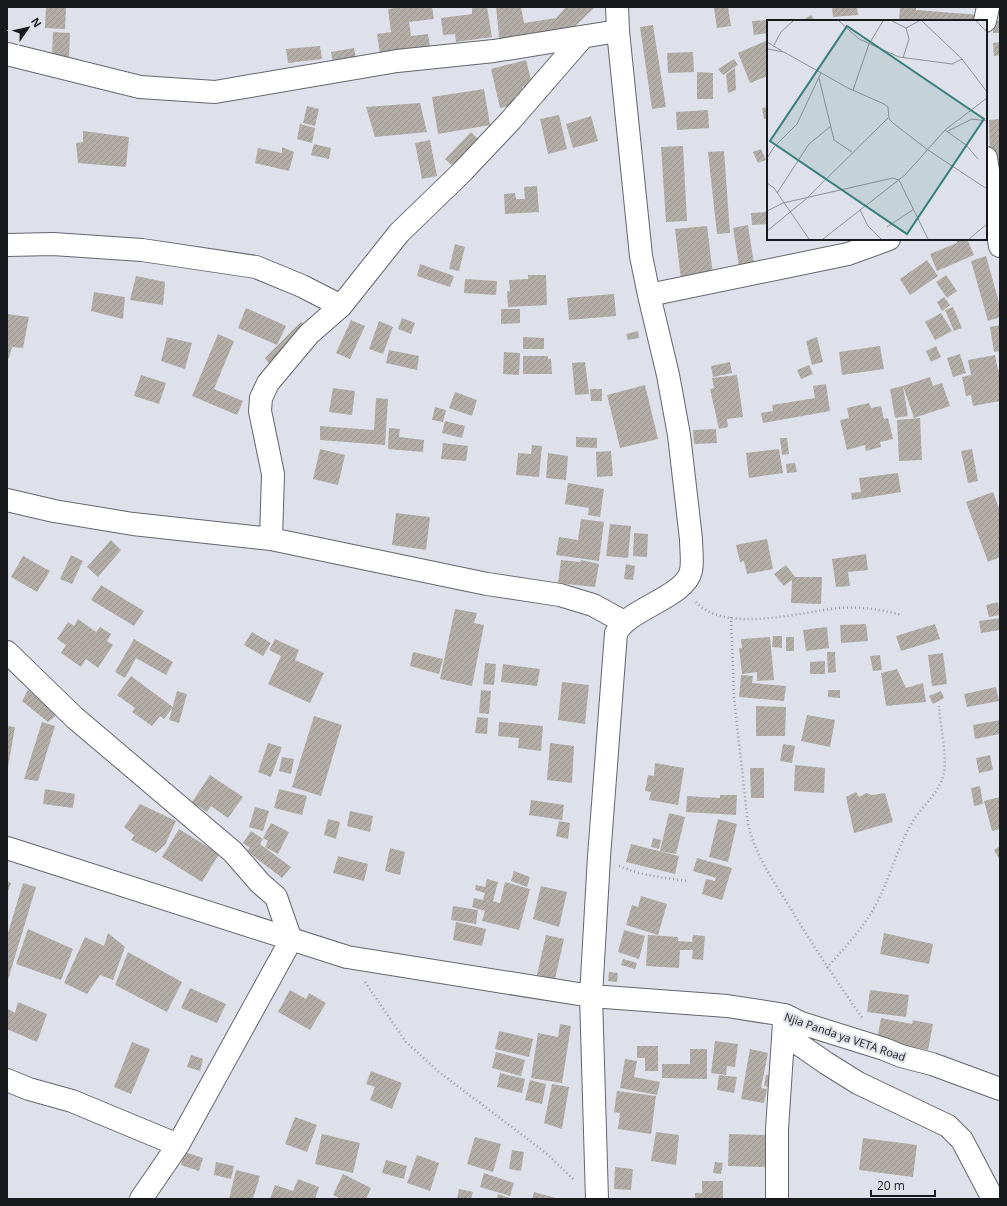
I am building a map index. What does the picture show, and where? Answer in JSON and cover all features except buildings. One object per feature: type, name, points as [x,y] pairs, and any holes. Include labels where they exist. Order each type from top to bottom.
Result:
[{"type":"street","points":[[597,1198],[591,996],[599,857],[616,633],[624,622],[656,603],[682,584],[691,570],[691,539],[679,435],[668,375],[641,256],[618,31],[617,7]]},
{"type":"street","points":[[985,20],[988,7]]},
{"type":"street","points":[[7,54],[140,87],[215,92],[397,61],[494,51],[618,31]]},
{"type":"street","points":[[270,539],[273,474],[260,411],[261,398],[268,383],[281,365],[309,334],[341,306],[399,233],[479,155],[583,37]]},
{"type":"street","points":[[987,165],[1000,246]]},
{"type":"street","points":[[649,295],[848,254],[886,240]]},
{"type":"street","points":[[7,245],[53,244],[142,250],[256,267],[302,286],[341,306]]},
{"type":"street","points":[[7,500],[54,511],[133,524],[270,539],[487,584],[560,595],[593,606],[624,622]]},
{"type":"street","points":[[7,652],[74,718],[233,852],[260,883],[276,897],[291,940],[178,1145],[141,1199]]},
{"type":"street","name":"Njia Panda ya VETA Road","points":[[7,848],[347,957],[591,996],[727,1006],[784,1025],[801,1023],[884,1049],[901,1056],[932,1064],[1000,1089]]},
{"type":"street","points":[[777,1199],[777,1129],[784,1025]]},
{"type":"street","points":[[784,1025],[826,1063],[858,1083],[948,1126],[962,1140],[993,1199]]},
{"type":"street","points":[[7,1080],[29,1089],[72,1101],[178,1145]]},
{"type":"path","points":[[682,584],[697,604],[712,612],[731,617],[762,620],[840,608],[874,609],[902,615]]},
{"type":"path","points":[[731,617],[734,698],[748,824],[752,843],[762,863],[827,968],[884,1049]]},
{"type":"path","points":[[827,968],[868,919],[875,907],[893,862],[913,821],[934,795],[941,782],[944,772],[944,752],[939,706]]},
{"type":"path","points":[[599,857],[633,872],[656,877],[689,880]]},
{"type":"path","points":[[347,957],[406,1042],[439,1072],[546,1153],[575,1181],[597,1198]]}]
